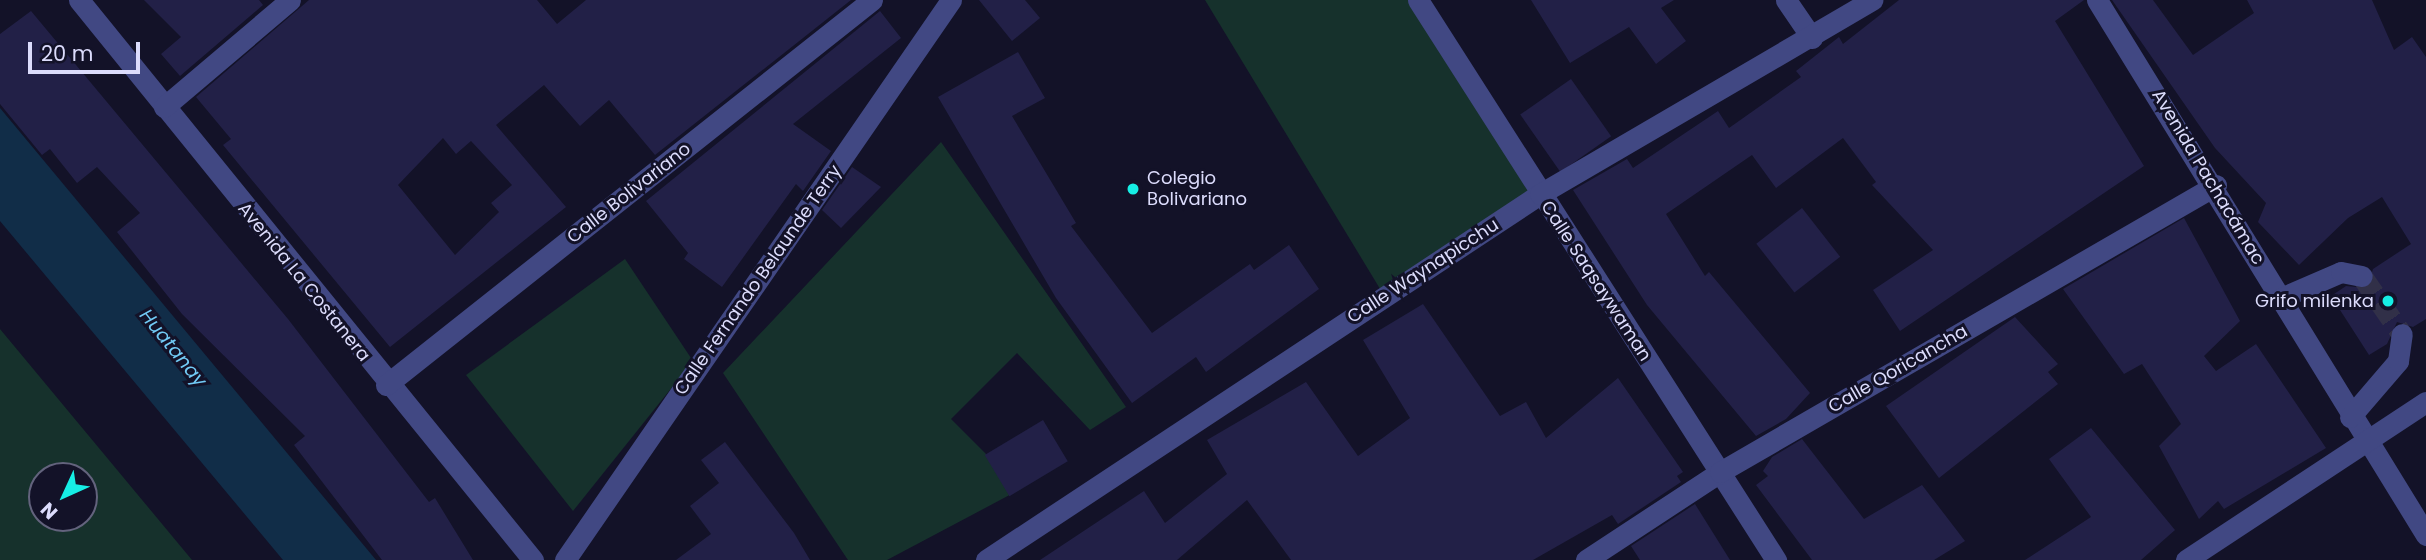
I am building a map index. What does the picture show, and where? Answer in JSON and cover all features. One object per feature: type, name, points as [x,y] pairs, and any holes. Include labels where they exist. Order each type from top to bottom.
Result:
[{"type":"street","name":"Avenida La Costanera","points":[[79,0],[386,385],[533,560]]},
{"type":"street","points":[[164,107],[290,0]]},
{"type":"street","name":"Calle Bolivariano","points":[[386,385],[872,0]]},
{"type":"street","name":"Calle Fernando Belaunde Terry","points":[[565,560],[951,0]]},
{"type":"street","name":"Calle Saqsaywaman","points":[[1418,0],[1776,560]]},
{"type":"street","points":[[1786,0],[1812,38]]},
{"type":"street","name":"Calle Waynapicchu","points":[[986,560],[1540,194],[1812,38],[1872,0]]},
{"type":"street","name":"Avenida Pachacámac","points":[[2097,0],[2216,185],[2364,442],[2426,536]]},
{"type":"street","name":"Calle Qoricancha","points":[[1586,560],[1720,472],[2216,185]]},
{"type":"street","points":[[2281,298],[2341,272],[2362,275]]},
{"type":"street","points":[[2350,417],[2398,361],[2402,334]]},
{"type":"street","points":[[2186,560],[2426,402]]},
{"type":"green space","points":[[1205,0],[1416,0],[1544,201],[1388,302]]},
{"type":"green space","points":[[941,142],[1126,407],[1090,430],[1017,353],[951,419],[1021,489],[887,560],[848,560],[723,373]]},
{"type":"green space","points":[[625,259],[693,361],[573,511],[466,375]]},
{"type":"green space","points":[[0,329],[192,560],[0,560]]},
{"type":"water","name":"Huatanay","points":[[0,108],[376,560],[283,560],[0,221]]},
{"type":"building","points":[[144,0],[259,0],[263,5],[180,76],[161,54],[181,37]]},
{"type":"building","points":[[309,0],[537,0],[557,24],[586,0],[851,0],[655,155],[609,100],[580,126],[544,85],[496,125],[566,207],[390,347],[223,145],[231,139],[196,97]],"holes":[[[443,138],[456,154],[471,141],[512,185],[491,203],[499,212],[455,255],[398,185]]]},
{"type":"building","points":[[979,0],[1025,0],[1040,18],[1012,41]]},
{"type":"building","points":[[1531,0],[1674,0],[1661,8],[1686,41],[1656,64],[1629,27],[1570,63]]},
{"type":"building","points":[[1899,0],[2084,0],[2055,21],[2144,166],[1900,331],[1873,290],[1933,250],[1872,185],[1876,182],[1843,138],[1776,188],[1752,155],[1666,214],[1705,276],[1709,272],[1810,393],[1786,419],[1756,436],[1647,305],[1573,190],[1627,159],[1633,168],[1718,111],[1729,128],[1801,77],[1796,71],[1839,37],[1843,44]]},
{"type":"building","points":[[2112,0],[2153,0],[2193,55],[2254,13],[2247,0],[2372,0],[2394,50],[2412,37],[2426,57],[2426,319],[2413,327],[2397,322],[2387,344],[2369,355],[2331,296],[2346,286],[2367,288],[2373,269],[2411,244],[2382,197],[2348,218],[2299,265],[2258,222],[2266,203],[2215,148]]},
{"type":"building","points":[[31,11],[288,319],[429,502],[435,498],[473,560],[382,560],[294,445],[305,436],[182,314],[117,232],[140,213],[97,167],[77,183],[50,149],[42,155],[0,104],[0,34]]},
{"type":"building","points":[[880,11],[901,38],[793,124],[831,151],[803,191],[796,184],[722,287],[684,259],[688,253],[646,201]]},
{"type":"building","points":[[1018,52],[1045,98],[1012,116],[1076,223],[1071,226],[1152,333],[1250,264],[1254,270],[1289,245],[1319,289],[1206,372],[1196,357],[1132,403],[1056,298],[938,97]]},
{"type":"building","points":[[1571,79],[1611,136],[1560,172],[1520,115]]},
{"type":"building","points":[[852,167],[881,187],[841,228],[822,210]]},
{"type":"building","points":[[1802,208],[1840,257],[1794,293],[1756,244]]},
{"type":"building","points":[[2184,218],[2240,321],[2204,356],[2216,371],[2256,344],[2326,448],[2224,509],[2218,501],[2199,519],[2159,446],[2181,424],[2142,364],[2124,374],[2063,289]]},
{"type":"building","points":[[1423,304],[1500,416],[1526,402],[1546,438],[1618,378],[1683,472],[1677,476],[1681,482],[1618,524],[1612,515],[1533,560],[1291,560],[1247,500],[1177,560],[1040,560],[1144,491],[1165,523],[1227,474],[1207,440],[1306,382],[1358,456],[1410,418],[1363,340]]},
{"type":"building","points":[[2015,317],[2058,364],[2048,372],[2058,384],[1939,478],[1886,406]]},
{"type":"building","points":[[1043,420],[1068,461],[1009,496],[985,455]]},
{"type":"building","points":[[2091,428],[2175,530],[2141,560],[2025,560],[2091,517],[2049,459]]},
{"type":"building","points":[[1802,439],[1864,519],[1922,485],[1965,541],[1934,560],[1812,560],[1756,485],[1768,476],[1763,471],[1772,457]]},
{"type":"building","points":[[725,442],[794,533],[810,560],[676,560],[711,534],[690,506],[719,483],[701,460]]},
{"type":"building","points":[[1695,504],[1730,560],[1640,560],[1631,546]]},
{"type":"tunnel","points":[[2362,276],[2402,334]]},
{"type":"place","name":"Colegio Bolivariano","points":[[1133,189]]},
{"type":"place","name":"Grifo milenka","points":[[2388,301]]}]
